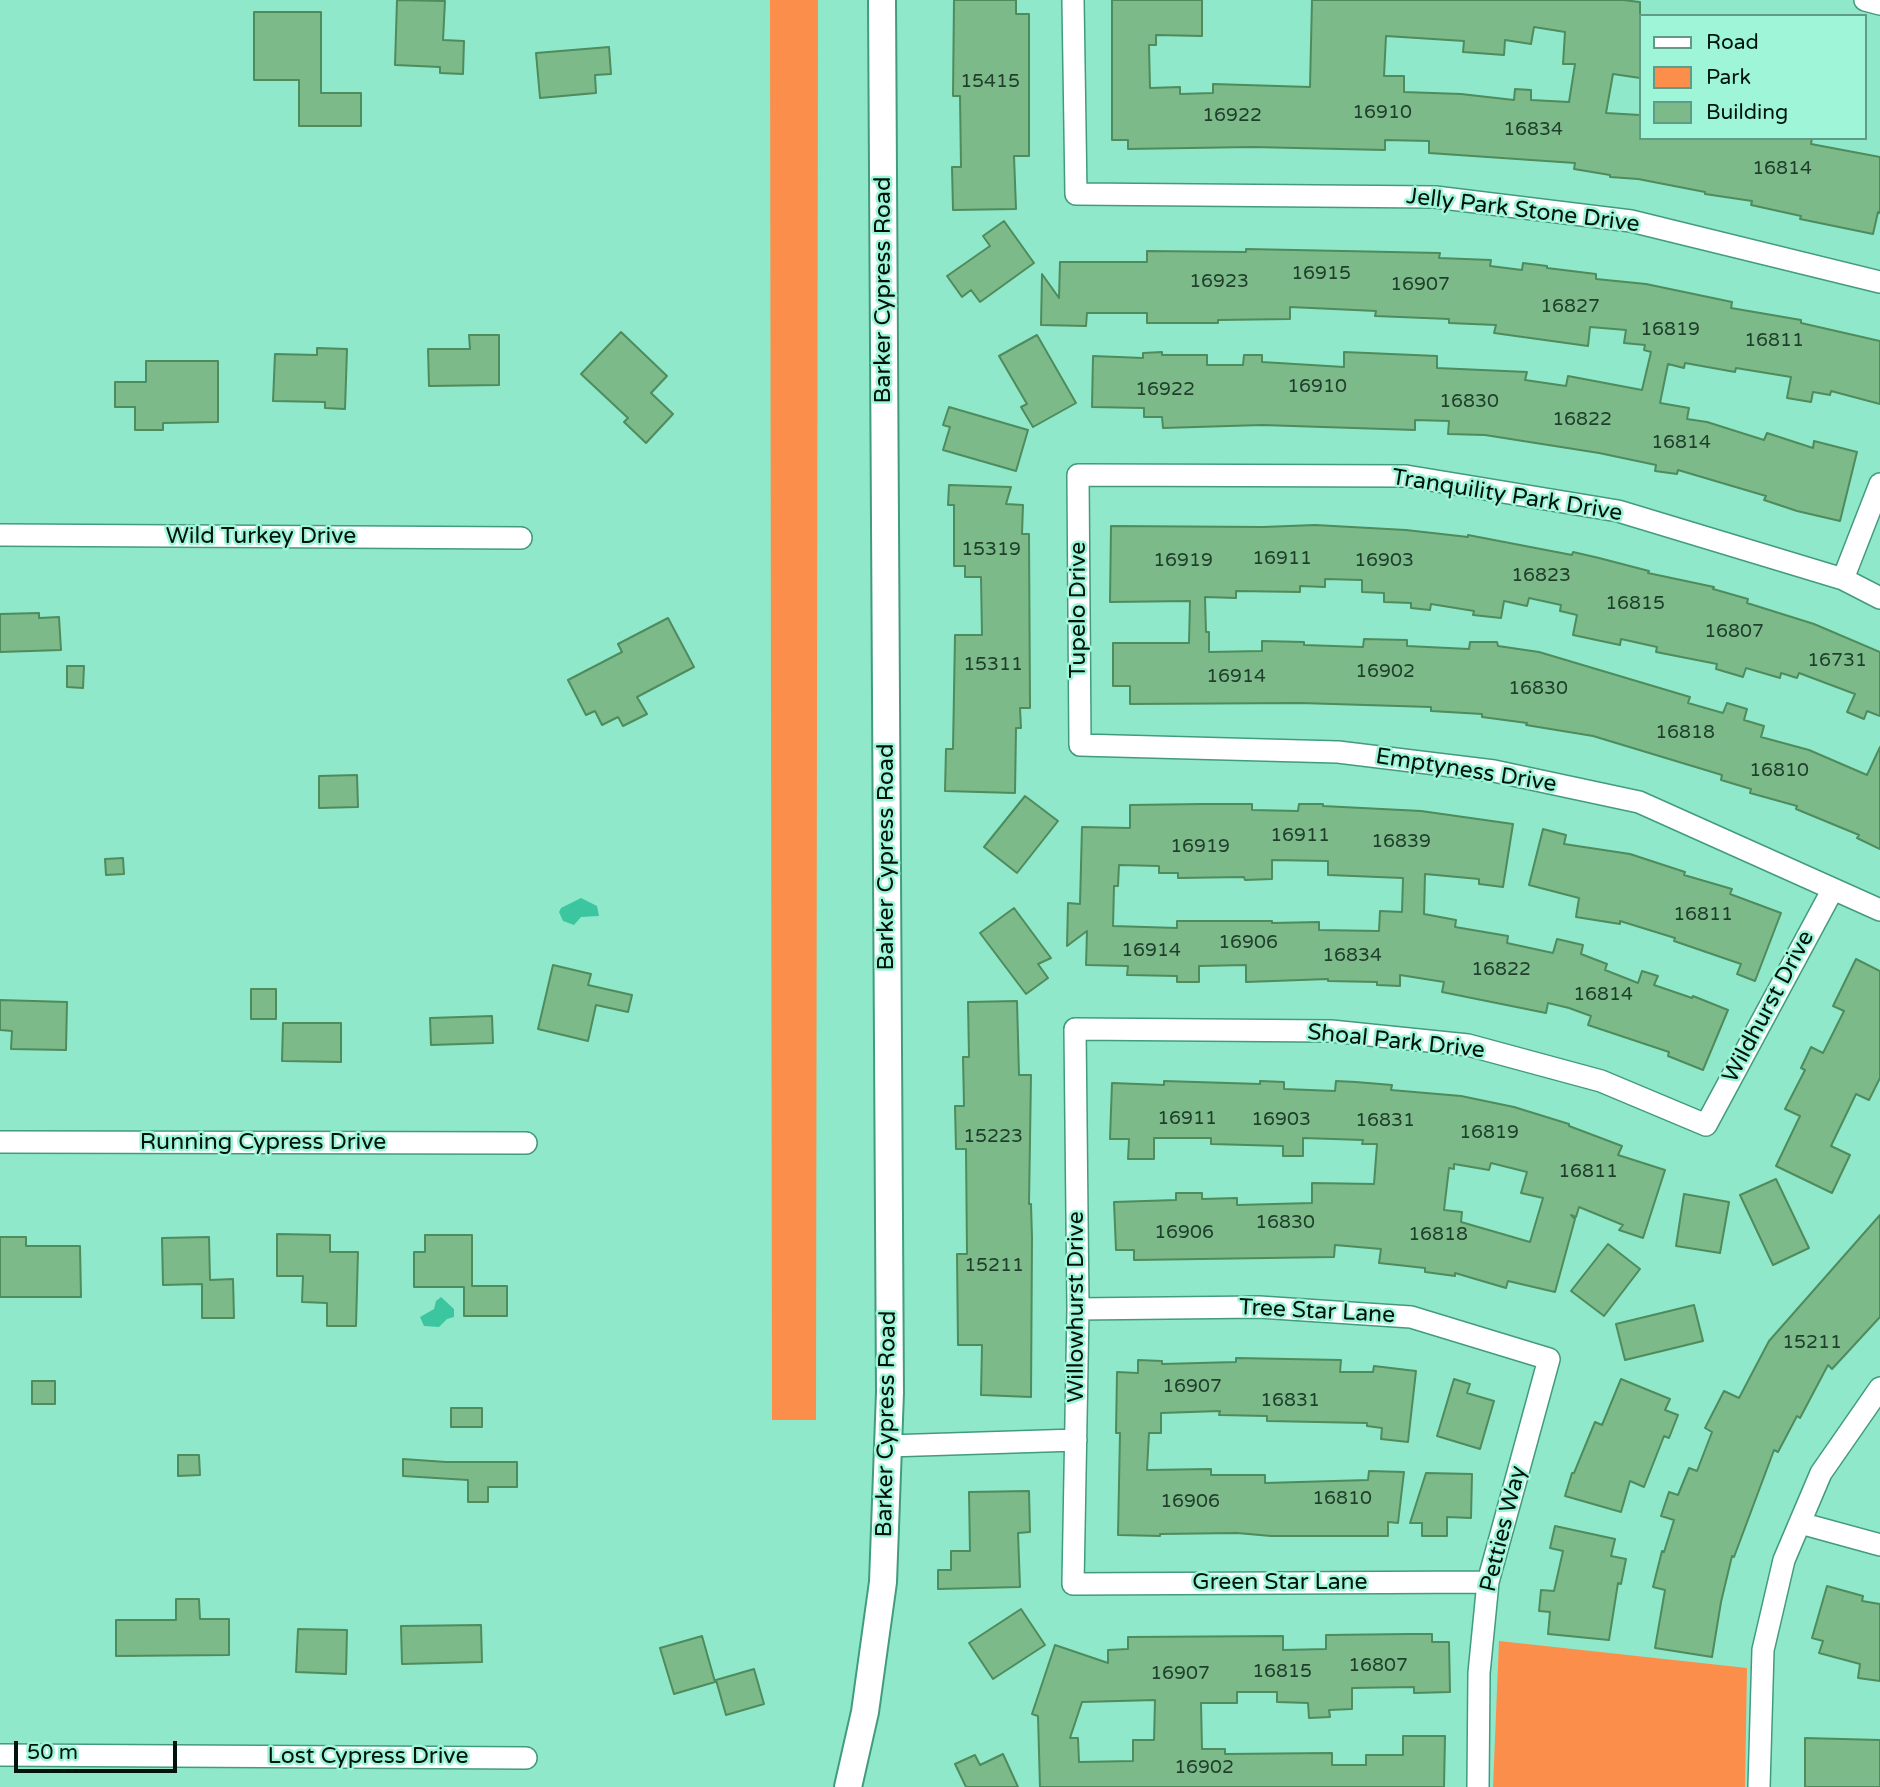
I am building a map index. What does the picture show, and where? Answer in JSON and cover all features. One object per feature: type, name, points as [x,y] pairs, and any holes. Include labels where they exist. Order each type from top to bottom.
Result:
[{"type":"street","name":"Barker Cypress Road","points":[[848,1787],[865,1712],[883,1583],[890,1378],[883,0]]},
{"type":"street","name":"Jelly Park Stone Drive","points":[[1073,0],[1076,194],[1435,197],[1631,221],[1880,282]]},
{"type":"street","points":[[1865,0],[1880,4]]},
{"type":"street","name":"Tranquility Park Drive","points":[[1078,475],[1406,476],[1618,511],[1843,579],[1880,597]]},
{"type":"street","name":"Tupelo Drive","points":[[1078,475],[1080,745]]},
{"type":"street","points":[[1843,579],[1880,484]]},
{"type":"street","name":"Wild Turkey Drive","points":[[0,535],[521,538]]},
{"type":"street","name":"Emptyness Drive","points":[[1080,745],[1338,752],[1494,771],[1639,802],[1880,910]]},
{"type":"street","name":"Wildhurst Drive","points":[[1706,1125],[1832,889]]},
{"type":"street","name":"Shoal Park Drive","points":[[1075,1029],[1331,1031],[1468,1045],[1601,1081],[1706,1125]]},
{"type":"street","name":"Willowhurst Drive","points":[[1073,1584],[1078,1309],[1075,1029]]},
{"type":"street","name":"Running Cypress Drive","points":[[0,1142],[526,1143]]},
{"type":"street","name":"Tree Star Lane","points":[[1078,1309],[1259,1307],[1411,1317],[1549,1359]]},
{"type":"street","name":"Petties Way","points":[[1478,1787],[1479,1672],[1488,1583],[1549,1359]]},
{"type":"street","points":[[1759,1787],[1763,1650],[1784,1560],[1821,1473],[1880,1388]]},
{"type":"street","points":[[888,1446],[1076,1440]]},
{"type":"street","points":[[1800,1523],[1880,1545]]},
{"type":"street","name":"Green Star Lane","points":[[1073,1584],[1488,1583]]},
{"type":"street","name":"Barker Cypress Road","points":[[834,1787],[865,1712]]},
{"type":"street","name":"Lost Cypress Drive","points":[[0,1755],[526,1758]]},
{"type":"green space","points":[[770,0],[818,0],[816,1420],[772,1420]]},
{"type":"green space","points":[[1499,1641],[1747,1668],[1745,1787],[1493,1787]]},
{"type":"shaded area","points":[[581,898],[597,906],[599,916],[581,917],[574,925],[563,921],[559,912],[561,908]]},
{"type":"shaded area","points":[[441,1297],[454,1309],[454,1317],[447,1319],[439,1327],[424,1326],[420,1317],[434,1309],[436,1301]]},
{"type":"building","points":[[397,0],[445,1],[443,40],[464,41],[463,74],[440,73],[440,67],[395,65]]},
{"type":"building","points":[[954,0],[1016,0],[1016,14],[1029,14],[1029,156],[1014,156],[1016,209],[953,210],[952,167],[961,167],[960,96],[953,96]]},
{"type":"building","points":[[1112,0],[1202,0],[1202,36],[1156,35],[1156,45],[1149,45],[1150,88],[1180,87],[1180,94],[1213,93],[1213,84],[1310,87],[1312,0],[1623,0],[1640,2],[1638,78],[1613,74],[1606,113],[1638,115],[1638,140],[1812,140],[1811,144],[1880,157],[1880,213],[1878,212],[1873,234],[1800,219],[1801,216],[1751,205],[1752,201],[1574,169],[1575,163],[1429,153],[1429,141],[1385,140],[1385,150],[1252,147],[1128,149],[1128,140],[1112,140]],"holes":[[[1534,27],[1565,32],[1563,64],[1575,64],[1569,102],[1531,100],[1531,90],[1515,89],[1514,100],[1461,94],[1404,92],[1404,76],[1384,76],[1386,36],[1464,41],[1463,52],[1504,55],[1505,40],[1531,44]]]},
{"type":"building","points":[[254,12],[321,12],[321,93],[361,93],[361,126],[299,126],[299,80],[254,80]]},
{"type":"building","points":[[609,47],[611,74],[595,75],[596,93],[540,98],[536,53]]},
{"type":"building","points":[[1004,221],[1034,263],[980,302],[971,290],[962,297],[947,276],[990,246],[983,236]]},
{"type":"building","points":[[1246,249],[1440,253],[1439,258],[1491,260],[1490,266],[1522,270],[1523,263],[1547,266],[1596,274],[1596,279],[1646,284],[1732,302],[1731,308],[1801,320],[1801,323],[1880,341],[1880,404],[1831,391],[1830,395],[1813,392],[1811,402],[1787,398],[1791,377],[1736,368],[1735,372],[1685,363],[1684,368],[1668,364],[1660,403],[1689,408],[1687,419],[1707,422],[1764,440],[1767,433],[1813,448],[1814,441],[1857,452],[1840,521],[1797,511],[1764,500],[1766,496],[1678,470],[1677,474],[1655,471],[1656,465],[1485,435],[1448,434],[1449,421],[1415,420],[1415,430],[1262,425],[1163,428],[1162,417],[1144,417],[1144,408],[1092,407],[1093,356],[1143,358],[1143,353],[1162,352],[1162,355],[1207,355],[1207,365],[1243,365],[1244,355],[1262,355],[1262,362],[1344,367],[1344,352],[1437,356],[1437,368],[1527,372],[1525,380],[1566,386],[1568,376],[1642,390],[1651,352],[1644,350],[1645,345],[1624,343],[1626,330],[1590,327],[1588,346],[1494,333],[1496,325],[1449,323],[1449,319],[1375,316],[1376,311],[1290,307],[1290,319],[1147,323],[1147,313],[1087,313],[1086,326],[1041,325],[1042,274],[1059,298],[1060,262],[1147,262],[1147,251],[1246,252]]},
{"type":"building","points":[[621,332],[667,376],[651,393],[673,414],[646,443],[624,422],[628,418],[581,374]]},
{"type":"building","points":[[469,335],[499,335],[499,385],[429,386],[428,349],[470,349]]},
{"type":"building","points":[[1037,335],[1076,403],[1033,427],[1021,407],[1027,404],[999,356]]},
{"type":"building","points":[[317,348],[347,349],[345,409],[325,408],[325,402],[273,401],[275,354],[317,355]]},
{"type":"building","points":[[146,361],[218,361],[218,422],[163,423],[163,430],[135,430],[135,407],[115,407],[115,382],[146,382]]},
{"type":"building","points":[[949,407],[1028,430],[1016,471],[943,450],[950,427],[943,425]]},
{"type":"building","points":[[949,485],[1011,487],[1006,504],[1023,505],[1022,534],[1029,534],[1030,708],[1020,708],[1021,728],[1016,728],[1015,793],[945,791],[946,749],[953,749],[955,635],[982,635],[981,577],[965,577],[965,566],[954,566],[954,505],[948,505]]},
{"type":"building","points":[[1315,525],[1468,535],[1572,555],[1573,552],[1649,571],[1648,573],[1714,587],[1713,589],[1748,599],[1747,603],[1814,624],[1880,652],[1880,716],[1867,711],[1864,719],[1847,712],[1855,694],[1799,673],[1797,678],[1781,673],[1780,678],[1746,668],[1743,677],[1716,669],[1717,664],[1656,652],[1657,647],[1621,639],[1620,645],[1573,635],[1577,615],[1560,611],[1561,605],[1529,598],[1527,606],[1504,601],[1501,618],[1473,615],[1474,611],[1431,604],[1430,610],[1411,608],[1411,603],[1384,602],[1384,593],[1362,592],[1362,580],[1325,579],[1325,587],[1300,586],[1300,592],[1236,591],[1236,598],[1205,597],[1209,652],[1262,651],[1262,641],[1363,647],[1364,639],[1407,640],[1407,646],[1469,649],[1470,642],[1497,642],[1498,646],[1539,652],[1690,697],[1688,703],[1723,713],[1727,703],[1747,709],[1744,720],[1764,726],[1761,737],[1809,750],[1867,775],[1880,747],[1880,849],[1857,838],[1859,835],[1796,809],[1797,806],[1750,793],[1751,789],[1721,780],[1722,775],[1593,736],[1482,717],[1482,714],[1431,711],[1431,707],[1300,703],[1130,704],[1130,686],[1113,686],[1113,643],[1189,643],[1190,601],[1110,602],[1111,526]]},
{"type":"building","points":[[39,613],[39,618],[59,617],[61,650],[0,652],[0,614]]},
{"type":"building","points":[[668,618],[694,667],[637,697],[647,714],[623,726],[618,717],[602,725],[595,711],[586,715],[568,680],[622,652],[618,644]]},
{"type":"building","points":[[67,666],[84,666],[83,688],[67,687]]},
{"type":"building","points":[[357,775],[358,807],[319,808],[319,776]]},
{"type":"building","points":[[1025,796],[1058,821],[1017,873],[984,847]]},
{"type":"building","points":[[1252,804],[1252,810],[1298,811],[1299,804],[1323,804],[1421,811],[1513,824],[1503,887],[1479,884],[1479,879],[1425,874],[1424,914],[1456,920],[1455,927],[1508,936],[1507,943],[1553,953],[1557,939],[1583,945],[1581,954],[1607,964],[1605,970],[1638,983],[1642,971],[1658,976],[1654,985],[1728,1010],[1703,1070],[1668,1056],[1669,1052],[1588,1025],[1591,1016],[1569,1008],[1548,1003],[1546,1013],[1442,992],[1444,982],[1400,975],[1400,986],[1328,979],[1246,982],[1246,965],[1199,966],[1199,982],[1177,982],[1177,976],[1127,975],[1128,966],[1086,965],[1087,931],[1067,946],[1068,903],[1080,904],[1082,827],[1130,828],[1130,805]],"holes":[[[1272,860],[1328,861],[1328,875],[1403,878],[1402,912],[1380,911],[1379,931],[1319,930],[1319,922],[1272,921],[1177,921],[1177,928],[1113,926],[1114,886],[1118,886],[1119,865],[1159,866],[1159,873],[1178,873],[1178,878],[1244,877],[1245,880],[1272,879]]]},
{"type":"building","points":[[1543,829],[1566,835],[1564,844],[1630,854],[1685,872],[1684,875],[1732,889],[1730,894],[1781,913],[1755,981],[1737,974],[1741,964],[1674,941],[1675,938],[1620,921],[1620,924],[1576,917],[1579,898],[1529,885]]},
{"type":"building","points":[[123,858],[124,874],[106,875],[105,859]]},
{"type":"building","points":[[1014,908],[1051,958],[1038,964],[1048,978],[1026,994],[980,933]]},
{"type":"building","points":[[1856,959],[1880,971],[1880,1078],[1869,1100],[1856,1094],[1831,1146],[1850,1155],[1832,1193],[1776,1166],[1800,1116],[1785,1109],[1805,1070],[1801,1068],[1811,1047],[1823,1053],[1844,1011],[1833,1006]]},
{"type":"building","points":[[553,965],[591,974],[588,985],[632,995],[628,1012],[596,1005],[588,1041],[538,1029]]},
{"type":"building","points":[[251,989],[276,989],[276,1019],[251,1019]]},
{"type":"building","points":[[0,1000],[67,1002],[66,1050],[11,1049],[12,1031],[0,1030]]},
{"type":"building","points":[[1017,1001],[1019,1075],[1031,1075],[1031,1397],[981,1395],[982,1345],[958,1345],[957,1254],[967,1254],[966,1149],[956,1149],[955,1106],[964,1106],[963,1057],[969,1057],[968,1002]]},
{"type":"building","points":[[492,1016],[493,1043],[431,1045],[430,1018]]},
{"type":"building","points":[[283,1023],[341,1023],[341,1062],[282,1061]]},
{"type":"building","points":[[1164,1081],[1260,1084],[1260,1081],[1284,1082],[1284,1089],[1335,1091],[1336,1081],[1392,1085],[1391,1090],[1461,1096],[1514,1107],[1569,1124],[1622,1146],[1618,1155],[1665,1170],[1643,1238],[1619,1230],[1623,1225],[1579,1207],[1576,1217],[1571,1215],[1575,1219],[1555,1292],[1508,1281],[1506,1288],[1455,1273],[1455,1276],[1425,1272],[1425,1268],[1379,1263],[1381,1249],[1335,1245],[1334,1257],[1134,1260],[1134,1250],[1116,1250],[1114,1202],[1176,1200],[1176,1193],[1202,1193],[1202,1199],[1237,1198],[1237,1205],[1312,1203],[1312,1183],[1374,1184],[1377,1144],[1362,1144],[1363,1140],[1303,1138],[1303,1156],[1283,1156],[1283,1146],[1211,1144],[1211,1138],[1154,1138],[1154,1159],[1128,1159],[1129,1139],[1110,1139],[1112,1083],[1164,1085]],"holes":[[[1491,1163],[1527,1172],[1521,1193],[1543,1198],[1530,1242],[1461,1222],[1462,1212],[1444,1210],[1449,1168],[1454,1169],[1454,1164],[1489,1170]]]},
{"type":"building","points":[[1776,1179],[1809,1248],[1773,1265],[1740,1195]]},
{"type":"building","points":[[1684,1194],[1729,1202],[1720,1253],[1676,1246]]},
{"type":"building","points":[[1880,1215],[1880,1317],[1832,1369],[1828,1365],[1800,1418],[1797,1416],[1778,1452],[1774,1450],[1734,1557],[1732,1556],[1712,1657],[1655,1648],[1665,1590],[1653,1587],[1662,1551],[1664,1552],[1674,1520],[1661,1516],[1669,1492],[1678,1495],[1689,1468],[1697,1471],[1712,1432],[1705,1428],[1724,1391],[1739,1398],[1769,1341]]},
{"type":"building","points":[[277,1234],[330,1235],[330,1252],[358,1252],[356,1326],[327,1326],[327,1303],[302,1302],[303,1276],[277,1276]]},
{"type":"building","points":[[425,1235],[472,1235],[472,1286],[507,1286],[507,1316],[464,1316],[464,1287],[414,1287],[414,1252],[425,1252]]},
{"type":"building","points":[[0,1237],[26,1237],[26,1246],[80,1246],[81,1297],[0,1297]]},
{"type":"building","points":[[209,1237],[210,1280],[233,1279],[234,1318],[202,1318],[202,1284],[163,1285],[162,1238]]},
{"type":"building","points":[[1608,1244],[1640,1269],[1604,1316],[1571,1291]]},
{"type":"building","points":[[1694,1305],[1703,1341],[1625,1360],[1616,1324]]},
{"type":"building","points":[[1236,1358],[1341,1360],[1340,1372],[1373,1372],[1374,1366],[1416,1371],[1408,1442],[1381,1439],[1382,1428],[1367,1426],[1367,1423],[1267,1421],[1267,1416],[1219,1415],[1220,1411],[1161,1413],[1161,1433],[1149,1433],[1147,1470],[1211,1469],[1211,1475],[1265,1475],[1265,1483],[1368,1480],[1369,1471],[1404,1472],[1398,1523],[1388,1522],[1388,1536],[1271,1536],[1237,1533],[1118,1535],[1120,1433],[1116,1433],[1117,1372],[1138,1373],[1138,1360],[1162,1361],[1162,1364],[1236,1362]]},
{"type":"building","points":[[1454,1379],[1470,1384],[1467,1393],[1494,1401],[1480,1449],[1437,1436]]},
{"type":"building","points":[[1621,1379],[1670,1399],[1665,1410],[1678,1415],[1669,1438],[1664,1436],[1644,1487],[1630,1481],[1621,1512],[1565,1496],[1572,1473],[1595,1422],[1602,1425]]},
{"type":"building","points":[[32,1381],[55,1381],[55,1404],[32,1404]]},
{"type":"building","points":[[451,1408],[482,1408],[482,1427],[451,1427]]},
{"type":"building","points":[[178,1455],[199,1455],[200,1475],[178,1476]]},
{"type":"building","points":[[403,1459],[517,1462],[517,1487],[488,1487],[488,1502],[468,1502],[468,1480],[403,1476]]},
{"type":"building","points":[[1426,1473],[1472,1474],[1471,1518],[1447,1517],[1447,1536],[1422,1536],[1422,1523],[1410,1523]]},
{"type":"building","points":[[1029,1491],[1030,1532],[1018,1533],[1020,1587],[938,1589],[938,1570],[951,1570],[951,1551],[970,1551],[969,1492]]},
{"type":"building","points":[[1555,1526],[1615,1539],[1611,1556],[1626,1559],[1621,1584],[1618,1583],[1609,1640],[1548,1634],[1550,1612],[1539,1611],[1541,1590],[1554,1591],[1563,1551],[1550,1548]]},
{"type":"building","points":[[1827,1586],[1863,1596],[1862,1601],[1880,1604],[1880,1681],[1858,1678],[1860,1664],[1819,1653],[1823,1641],[1812,1638]]},
{"type":"building","points":[[176,1599],[199,1599],[200,1619],[229,1619],[229,1655],[116,1656],[116,1620],[176,1620]]},
{"type":"building","points":[[1021,1609],[1045,1645],[993,1679],[969,1643]]},
{"type":"building","points":[[481,1625],[482,1662],[402,1664],[401,1626]]},
{"type":"building","points":[[298,1629],[347,1630],[346,1674],[296,1672]]},
{"type":"building","points":[[1432,1634],[1432,1642],[1449,1642],[1450,1692],[1414,1693],[1414,1687],[1352,1688],[1352,1709],[1329,1710],[1330,1717],[1309,1718],[1308,1703],[1277,1702],[1277,1692],[1237,1692],[1237,1703],[1201,1703],[1202,1749],[1225,1749],[1225,1754],[1332,1753],[1332,1765],[1366,1765],[1366,1755],[1403,1755],[1403,1736],[1445,1736],[1444,1787],[1040,1787],[1038,1716],[1032,1714],[1055,1645],[1108,1663],[1108,1650],[1128,1649],[1128,1637],[1283,1636],[1283,1650],[1326,1649],[1326,1635]],"holes":[[[1155,1700],[1154,1740],[1133,1740],[1133,1761],[1079,1762],[1078,1738],[1070,1738],[1082,1702]]]},
{"type":"building","points":[[702,1636],[715,1682],[674,1694],[660,1648]]},
{"type":"building","points":[[754,1669],[764,1704],[726,1715],[716,1680]]},
{"type":"building","points":[[1805,1738],[1880,1740],[1880,1787],[1805,1787]]},
{"type":"building","points":[[1003,1754],[1018,1787],[966,1787],[955,1764],[975,1755],[980,1765]]}]
